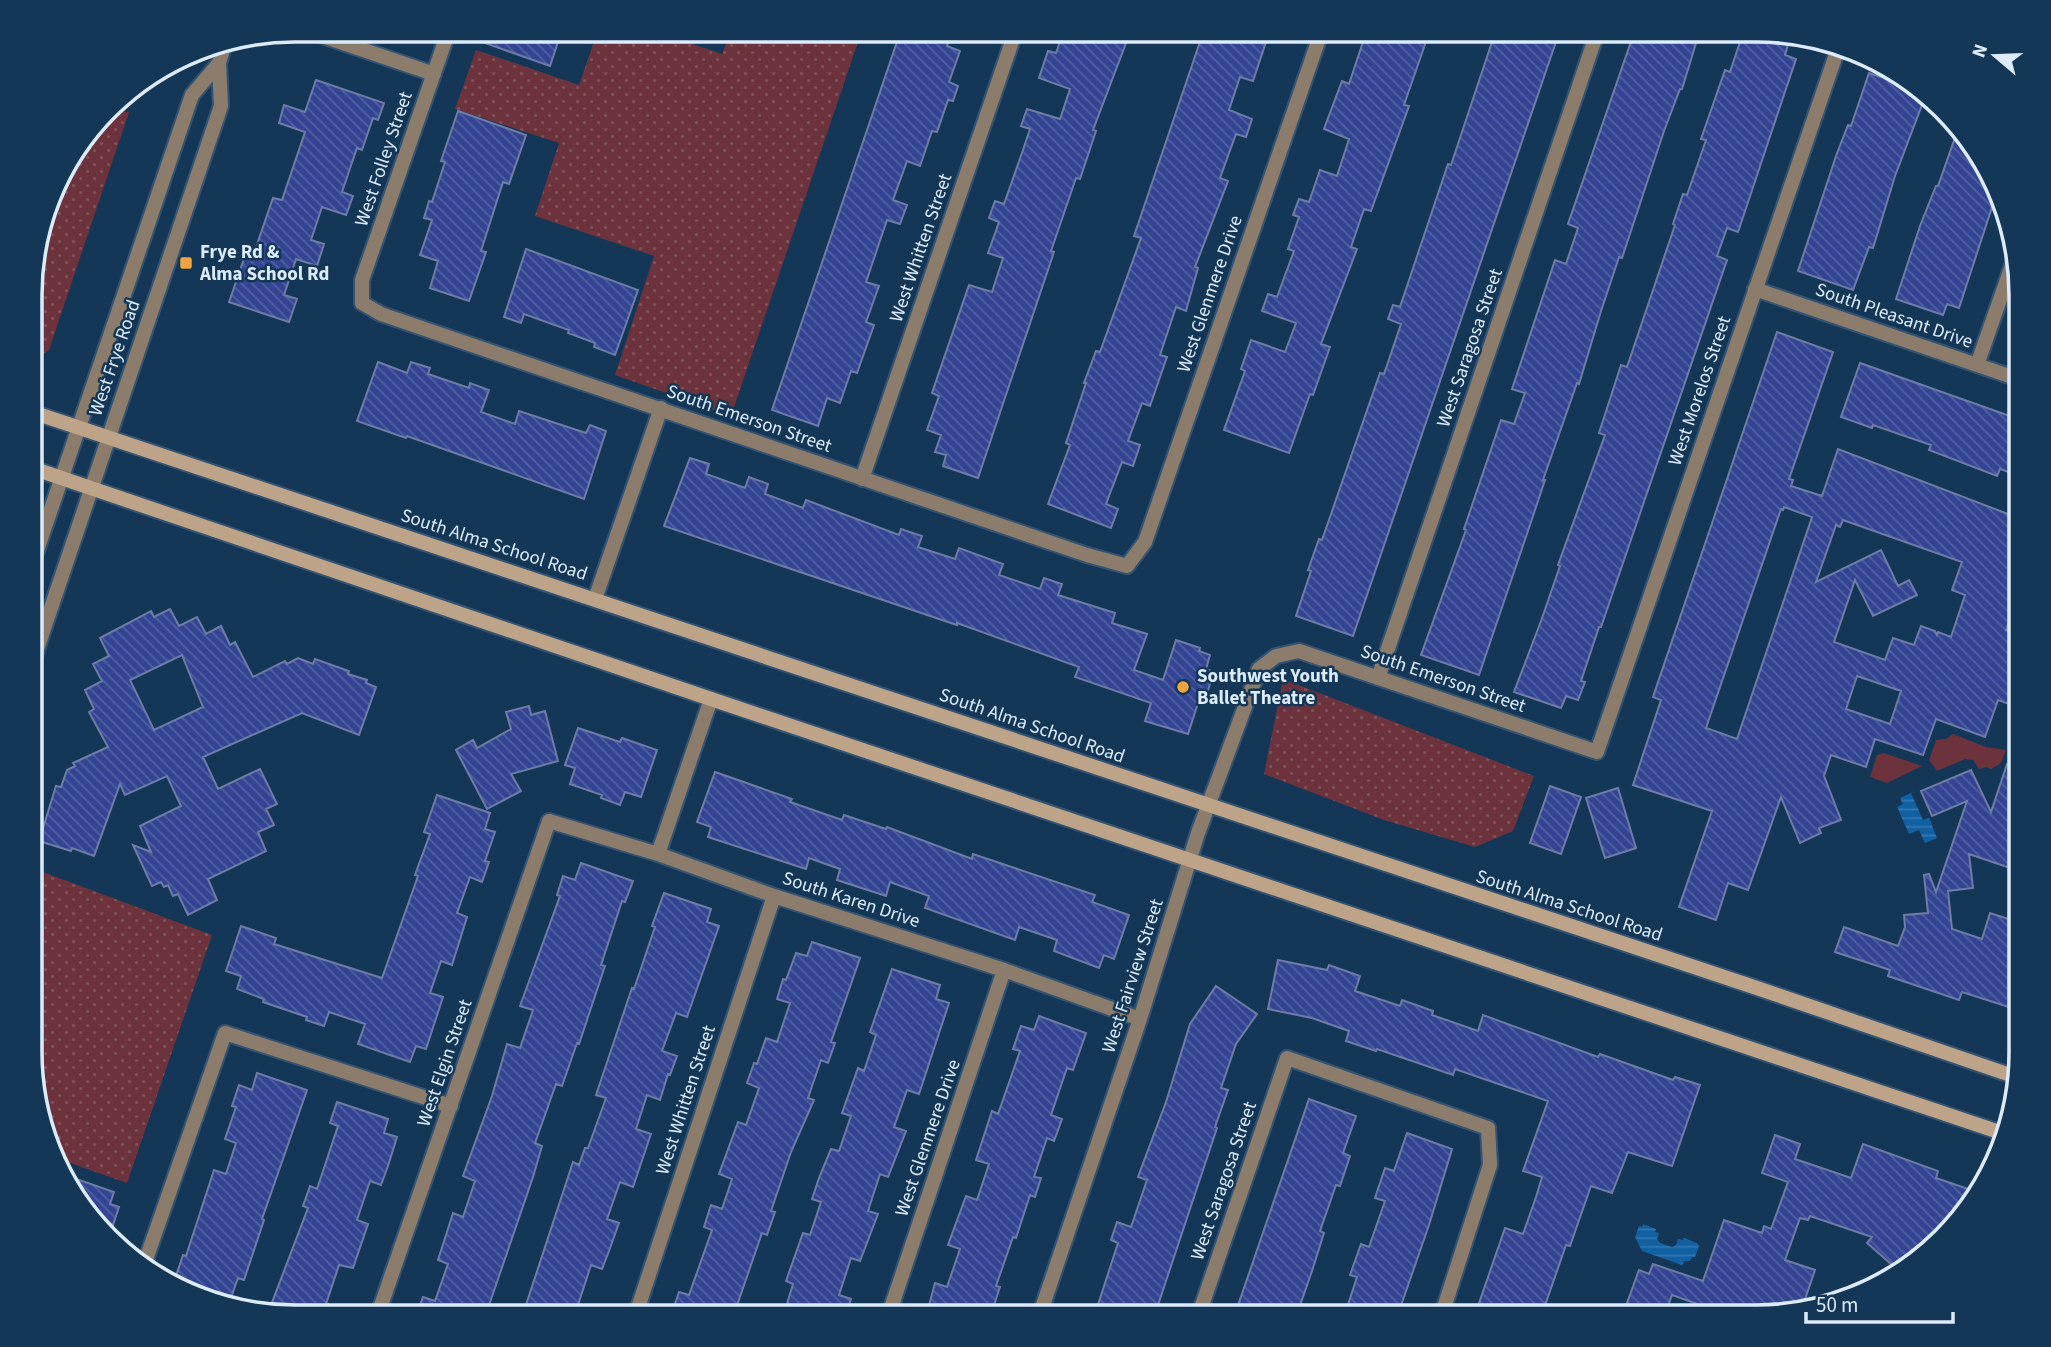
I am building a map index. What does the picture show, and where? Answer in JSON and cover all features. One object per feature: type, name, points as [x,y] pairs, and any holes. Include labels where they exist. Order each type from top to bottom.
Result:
[{"type":"main road","name":"South Alma School Road","points":[[42,415],[2008,1074]]},
{"type":"main road","points":[[42,471],[1997,1131]]},
{"type":"street","points":[[340,42],[434,74]]},
{"type":"street","name":"West Folley Street","points":[[362,303],[362,280],[445,42]]},
{"type":"street","name":"West Whitten Street","points":[[862,479],[1012,42]]},
{"type":"street","name":"West Glenmere Drive","points":[[1127,566],[1145,542],[1318,42]]},
{"type":"street","name":"West Saragosa Street","points":[[1378,678],[1594,42]]},
{"type":"street","name":"West Frye Road","points":[[42,634],[221,106],[219,63],[222,53]]},
{"type":"street","name":"West Morelos Street","points":[[1597,752],[1836,55]]},
{"type":"street","name":"West Frye Road","points":[[42,535],[192,95],[219,63]]},
{"type":"street","points":[[1977,365],[2008,277]]},
{"type":"street","name":"South Pleasant Drive","points":[[1755,289],[2009,376]]},
{"type":"street","name":"South Emerson Street","points":[[362,303],[382,314],[862,479],[1127,566]]},
{"type":"street","points":[[595,599],[661,408]]},
{"type":"street","name":"South Emerson Street","points":[[1276,656],[1299,651],[1597,752]]},
{"type":"street","name":"West Fairview Street","points":[[1043,1305],[1140,1019],[1198,833],[1210,807],[1259,669],[1276,656]]},
{"type":"street","points":[[659,854],[711,699]]},
{"type":"street","name":"South Karen Drive","points":[[549,821],[659,854],[774,896],[1004,970],[1140,1019]]},
{"type":"street","name":"West Elgin Street","points":[[381,1305],[549,821]]},
{"type":"street","name":"West Whitten Street","points":[[639,1305],[774,896]]},
{"type":"street","name":"West Glenmere Drive","points":[[892,1305],[1004,970]]},
{"type":"street","points":[[147,1257],[225,1033],[451,1106]]},
{"type":"street","name":"West Saragosa Street","points":[[1202,1305],[1287,1058],[1488,1128],[1490,1164],[1445,1305]]},
{"type":"shaded area","points":[[594,42],[686,42],[722,54],[726,42],[858,42],[731,416],[615,375],[654,256],[535,216],[559,143],[455,109],[476,50],[579,85]]},
{"type":"shaded area","points":[[121,111],[129,112],[49,350],[42,355],[42,295],[44,262],[55,213],[76,168],[94,141]]},
{"type":"shaded area","points":[[1283,679],[1534,776],[1513,831],[1475,847],[1384,820],[1264,774]]},
{"type":"shaded area","points":[[1953,734],[1986,747],[2006,750],[2001,763],[1991,769],[1979,769],[1973,760],[1965,759],[1937,771],[1929,760],[1936,740],[1946,739]]},
{"type":"shaded area","points":[[1884,753],[1922,766],[1887,783],[1870,777],[1877,755]]},
{"type":"shaded area","points":[[42,872],[212,935],[127,1183],[67,1162],[55,1134],[44,1085],[42,1052]]},
{"type":"water","points":[[1911,793],[1923,820],[1929,818],[1937,838],[1925,843],[1919,830],[1909,834],[1897,807],[1903,804],[1900,798]]},
{"type":"water","points":[[1643,1224],[1656,1229],[1660,1243],[1672,1247],[1678,1239],[1684,1238],[1697,1243],[1699,1246],[1695,1257],[1682,1265],[1642,1251],[1635,1237],[1639,1226],[1642,1227]]},
{"type":"building","points":[[482,42],[558,42],[550,66]]},
{"type":"building","points":[[897,42],[948,42],[947,46],[960,51],[949,82],[958,86],[953,101],[948,100],[937,132],[932,131],[920,166],[907,161],[893,200],[907,205],[900,224],[887,220],[866,282],[879,286],[866,322],[874,325],[857,373],[851,371],[840,403],[827,398],[818,426],[772,410]]},
{"type":"building","points":[[1060,42],[1126,42],[1093,130],[1096,131],[1080,179],[1076,178],[1051,251],[1054,252],[978,478],[943,466],[946,455],[935,452],[941,435],[927,430],[939,396],[932,393],[969,285],[992,292],[1003,258],[988,253],[999,222],[989,218],[995,201],[1004,204],[1023,150],[1030,129],[1021,126],[1027,109],[1060,119],[1070,89],[1039,78],[1048,51],[1056,53]]},
{"type":"building","points":[[1200,42],[1266,42],[1253,81],[1240,77],[1229,110],[1252,119],[1246,137],[1236,134],[1220,178],[1228,181],[1195,267],[1198,268],[1186,311],[1176,307],[1160,355],[1167,357],[1150,406],[1142,403],[1128,441],[1140,445],[1133,466],[1122,462],[1106,504],[1118,509],[1111,528],[1048,504],[1070,445],[1066,443],[1084,383],[1096,351],[1100,352],[1141,238],[1134,236]]},
{"type":"building","points":[[1363,42],[1426,42],[1404,105],[1409,106],[1371,211],[1364,209],[1351,247],[1357,249],[1321,344],[1330,347],[1289,453],[1224,430],[1245,371],[1241,369],[1251,340],[1285,352],[1296,323],[1262,311],[1268,294],[1277,297],[1294,251],[1288,249],[1299,217],[1293,215],[1299,199],[1309,202],[1320,170],[1337,176],[1349,139],[1324,129],[1342,81],[1349,84]]},
{"type":"building","points":[[1492,42],[1556,42],[1353,636],[1296,616],[1319,539],[1322,540],[1380,373],[1384,374],[1401,324],[1388,319],[1393,305],[1400,307],[1448,164],[1451,165]]},
{"type":"building","points":[[1631,42],[1696,42],[1622,258],[1619,257],[1579,384],[1577,383],[1543,480],[1479,675],[1421,655],[1466,530],[1464,529],[1501,420],[1514,424],[1525,393],[1512,389],[1555,260],[1566,264],[1578,228],[1568,224]]},
{"type":"building","points":[[1740,42],[1784,44],[1788,45],[1785,55],[1796,59],[1738,232],[1727,228],[1717,256],[1727,260],[1599,627],[1581,681],[1585,682],[1578,700],[1566,696],[1561,708],[1514,692],[1605,435],[1599,433],[1621,365],[1627,367],[1683,194],[1687,195],[1706,140],[1701,139],[1725,70],[1730,72]]},
{"type":"building","points":[[1869,73],[1889,80],[1922,104],[1895,176],[1873,248],[1869,247],[1853,290],[1798,271],[1836,156],[1848,125],[1851,126]]},
{"type":"building","points":[[316,80],[384,103],[378,120],[373,118],[362,150],[357,148],[342,192],[353,196],[346,215],[322,207],[311,240],[324,244],[317,266],[296,259],[284,295],[297,299],[289,322],[229,302],[246,253],[253,256],[273,198],[282,200],[305,132],[279,123],[284,105],[305,112]]},
{"type":"building","points":[[458,111],[526,135],[509,184],[503,182],[481,251],[486,252],[469,301],[430,288],[438,261],[420,255],[432,220],[424,218],[445,162],[441,161]]},
{"type":"building","points":[[1955,138],[1975,168],[1993,205],[1959,308],[1947,304],[1943,315],[1896,299],[1920,226]]},
{"type":"building","points":[[526,249],[638,290],[615,355],[594,347],[595,343],[568,333],[569,330],[524,314],[521,323],[504,317]]},
{"type":"building","points":[[1777,332],[1833,352],[1789,479],[1793,480],[1791,486],[1822,496],[1838,449],[2009,514],[2009,621],[2006,630],[2009,631],[2009,704],[1998,700],[1985,737],[1936,719],[1923,755],[1875,739],[1866,767],[1831,755],[1824,776],[1841,820],[1819,828],[1821,833],[1800,843],[1781,797],[1748,890],[1728,883],[1716,920],[1679,907],[1712,811],[1633,785],[1661,700],[1653,697]],"holes":[[[1784,507],[1812,517],[1737,739],[1706,728],[1781,509]],[[1843,520],[1962,562],[1952,590],[1965,595],[1951,637],[1938,632],[1937,635],[1935,631],[1921,626],[1914,645],[1893,638],[1885,660],[1834,642],[1855,580],[1873,616],[1917,595],[1909,580],[1898,586],[1881,550],[1816,582],[1836,525],[1840,527]],[[1857,676],[1901,691],[1890,724],[1846,709]]]},
{"type":"building","points":[[378,362],[407,373],[411,362],[430,368],[428,374],[469,388],[470,383],[489,390],[481,412],[515,424],[519,411],[586,433],[590,425],[606,431],[584,499],[357,421]]},
{"type":"building","points":[[1860,363],[2009,416],[2009,472],[2000,469],[1997,476],[1929,450],[1931,445],[1841,417]]},
{"type":"building","points":[[690,458],[709,464],[706,474],[745,488],[749,477],[768,484],[765,494],[803,508],[806,500],[899,535],[901,529],[922,536],[918,547],[955,559],[959,548],[1003,564],[999,575],[1040,589],[1044,578],[1062,584],[1058,595],[1115,613],[1112,623],[1147,634],[1134,670],[1163,680],[1176,640],[1200,648],[1199,651],[1210,655],[1206,669],[1214,672],[1206,696],[1201,694],[1188,734],[1145,721],[1151,703],[1075,677],[1079,667],[957,623],[664,526]]},
{"type":"building","points":[[170,609],[179,626],[197,617],[206,634],[221,626],[230,645],[235,642],[253,677],[285,661],[287,664],[298,658],[313,664],[315,659],[349,671],[348,674],[367,680],[366,683],[376,687],[359,735],[302,713],[203,757],[218,789],[260,769],[277,804],[266,809],[274,825],[258,832],[266,851],[208,879],[217,900],[188,915],[178,894],[173,896],[168,885],[164,887],[161,882],[152,886],[133,845],[151,852],[140,826],[181,806],[167,776],[125,795],[120,784],[94,856],[42,842],[42,831],[56,786],[61,787],[67,770],[75,766],[73,763],[108,747],[89,712],[94,709],[85,690],[102,681],[93,664],[109,656],[100,638],[151,611],[154,617]],"holes":[[[182,655],[203,707],[154,730],[130,680]]]},
{"type":"building","points":[[529,706],[531,715],[545,711],[558,761],[511,774],[521,791],[487,809],[456,750],[473,740],[477,748],[511,729],[506,712]]},
{"type":"building","points":[[578,728],[620,742],[622,738],[657,750],[641,797],[625,792],[620,805],[601,798],[602,795],[570,784],[575,768],[565,765]]},
{"type":"building","points":[[2007,764],[2009,868],[1969,854],[1973,888],[1948,891],[1952,929],[1982,939],[1990,913],[2009,919],[2009,1007],[1962,992],[1959,1000],[1888,976],[1890,970],[1835,952],[1844,927],[1898,946],[1905,927],[1904,915],[1928,913],[1924,875],[1929,874],[1936,892],[1967,801],[1932,816],[1921,791],[1971,770],[1991,812]]},
{"type":"building","points":[[715,772],[842,820],[844,815],[886,829],[887,827],[972,859],[973,854],[1095,895],[1092,902],[1129,915],[1114,959],[1104,955],[1099,968],[1054,951],[1057,940],[1019,927],[1015,940],[925,908],[929,896],[890,882],[886,896],[837,880],[840,869],[809,858],[806,869],[708,837],[711,827],[697,822]]},
{"type":"building","points":[[1550,786],[1581,797],[1561,854],[1530,843]]},
{"type":"building","points":[[1618,788],[1636,848],[1605,858],[1586,798]]},
{"type":"building","points":[[437,795],[490,813],[485,829],[495,832],[485,861],[489,862],[482,882],[470,877],[457,913],[467,917],[452,965],[441,961],[430,993],[443,997],[426,1049],[416,1046],[410,1062],[358,1044],[365,1024],[329,1012],[324,1026],[237,989],[241,976],[226,971],[241,926],[276,938],[274,944],[382,978],[418,876],[415,875],[430,834],[424,832]]},
{"type":"building","points":[[581,863],[633,881],[625,902],[622,901],[601,965],[605,966],[579,1044],[577,1043],[562,1086],[556,1084],[535,1143],[542,1146],[489,1305],[420,1305],[423,1297],[435,1301],[448,1264],[438,1260],[453,1213],[463,1217],[475,1181],[463,1176],[492,1096],[507,1044],[520,1048],[533,1010],[520,1006],[560,896],[557,895],[563,876],[575,880]]},
{"type":"building","points":[[664,893],[711,909],[707,922],[719,926],[687,1017],[676,1013],[662,1051],[677,1056],[660,1100],[647,1095],[636,1129],[651,1134],[633,1187],[620,1182],[607,1219],[619,1223],[602,1269],[591,1265],[578,1305],[526,1305],[573,1162],[579,1165],[585,1148],[588,1148],[606,1098],[596,1095],[655,927],[652,926]]},
{"type":"building","points":[[812,942],[860,958],[831,1042],[835,1043],[828,1063],[821,1060],[808,1098],[814,1100],[791,1152],[771,1211],[775,1212],[767,1235],[762,1233],[737,1305],[675,1305],[679,1292],[689,1295],[712,1230],[704,1227],[711,1205],[722,1209],[732,1179],[719,1174],[738,1122],[746,1125],[759,1088],[747,1083],[754,1063],[757,1064],[766,1038],[777,1042],[790,1003],[777,999],[783,979],[786,980],[796,953],[807,956]]},
{"type":"building","points":[[1278,960],[1327,970],[1329,965],[1360,976],[1355,991],[1400,1006],[1402,1000],[1433,1011],[1432,1015],[1478,1031],[1483,1015],[1598,1057],[1600,1054],[1673,1080],[1675,1077],[1700,1085],[1672,1166],[1628,1152],[1612,1193],[1591,1186],[1570,1246],[1566,1245],[1545,1305],[1478,1305],[1505,1228],[1523,1234],[1536,1197],[1542,1177],[1523,1171],[1548,1101],[1455,1069],[1453,1075],[1377,1049],[1376,1051],[1346,1041],[1349,1031],[1312,1018],[1268,1009]]},
{"type":"building","points":[[892,969],[940,985],[936,999],[949,1003],[919,1094],[907,1090],[894,1127],[906,1131],[888,1177],[880,1174],[868,1211],[878,1214],[860,1261],[851,1258],[839,1295],[851,1299],[849,1305],[787,1305],[793,1284],[786,1281],[803,1233],[810,1235],[821,1202],[812,1199],[819,1178],[831,1149],[839,1151],[851,1116],[842,1113],[858,1068],[864,1071],[876,1035],[870,1032]]},
{"type":"building","points":[[1216,986],[1257,1014],[1236,1044],[1221,1088],[1228,1090],[1215,1127],[1217,1128],[1158,1305],[1098,1305],[1118,1243],[1111,1240],[1117,1222],[1131,1227],[1147,1180],[1138,1177],[1166,1102],[1190,1024]]},
{"type":"building","points":[[1039,1016],[1086,1033],[1073,1070],[1067,1068],[1051,1115],[1062,1119],[1054,1141],[1047,1138],[1034,1177],[1041,1178],[1035,1197],[1030,1195],[1016,1238],[1013,1237],[996,1286],[1000,1287],[994,1305],[929,1305],[935,1283],[947,1287],[960,1249],[948,1245],[966,1196],[977,1200],[989,1164],[976,1160],[992,1111],[998,1114],[1020,1051],[1013,1049],[1021,1026],[1034,1030]]},
{"type":"building","points":[[257,1073],[307,1090],[262,1219],[264,1220],[244,1280],[238,1278],[231,1297],[213,1292],[176,1275],[183,1255],[186,1256],[214,1170],[226,1174],[236,1143],[225,1139],[236,1107],[232,1106],[239,1085],[252,1090]]},
{"type":"building","points":[[1309,1099],[1356,1116],[1343,1153],[1350,1156],[1340,1186],[1336,1185],[1320,1231],[1324,1233],[1300,1305],[1238,1305]]},
{"type":"building","points":[[337,1102],[388,1119],[384,1133],[397,1137],[381,1185],[370,1181],[357,1220],[368,1224],[353,1268],[339,1265],[326,1304],[330,1305],[272,1304],[308,1208],[303,1206],[310,1186],[317,1189],[338,1126],[330,1123]]},
{"type":"building","points":[[1407,1133],[1452,1149],[1401,1305],[1348,1305],[1357,1277],[1350,1275],[1361,1244],[1369,1247],[1385,1201],[1375,1198],[1385,1168],[1394,1171]]},
{"type":"building","points":[[1775,1135],[1800,1144],[1795,1159],[1851,1178],[1863,1144],[1938,1171],[1936,1178],[1969,1189],[1935,1231],[1892,1265],[1867,1243],[1872,1237],[1810,1216],[1808,1220],[1800,1218],[1785,1260],[1815,1270],[1805,1300],[1756,1305],[1700,1305],[1672,1295],[1668,1305],[1626,1305],[1639,1270],[1649,1274],[1653,1264],[1703,1281],[1724,1220],[1762,1233],[1764,1226],[1771,1229],[1788,1182],[1762,1173]]},
{"type":"building","points":[[76,1179],[114,1192],[110,1204],[119,1207],[113,1225],[94,1206]]},
{"type":"place","name":"Frye Rd & Alma School Rd","points":[[186,263]]},
{"type":"place","name":"Southwest Youth Ballet Theatre","points":[[1183,687]]}]
